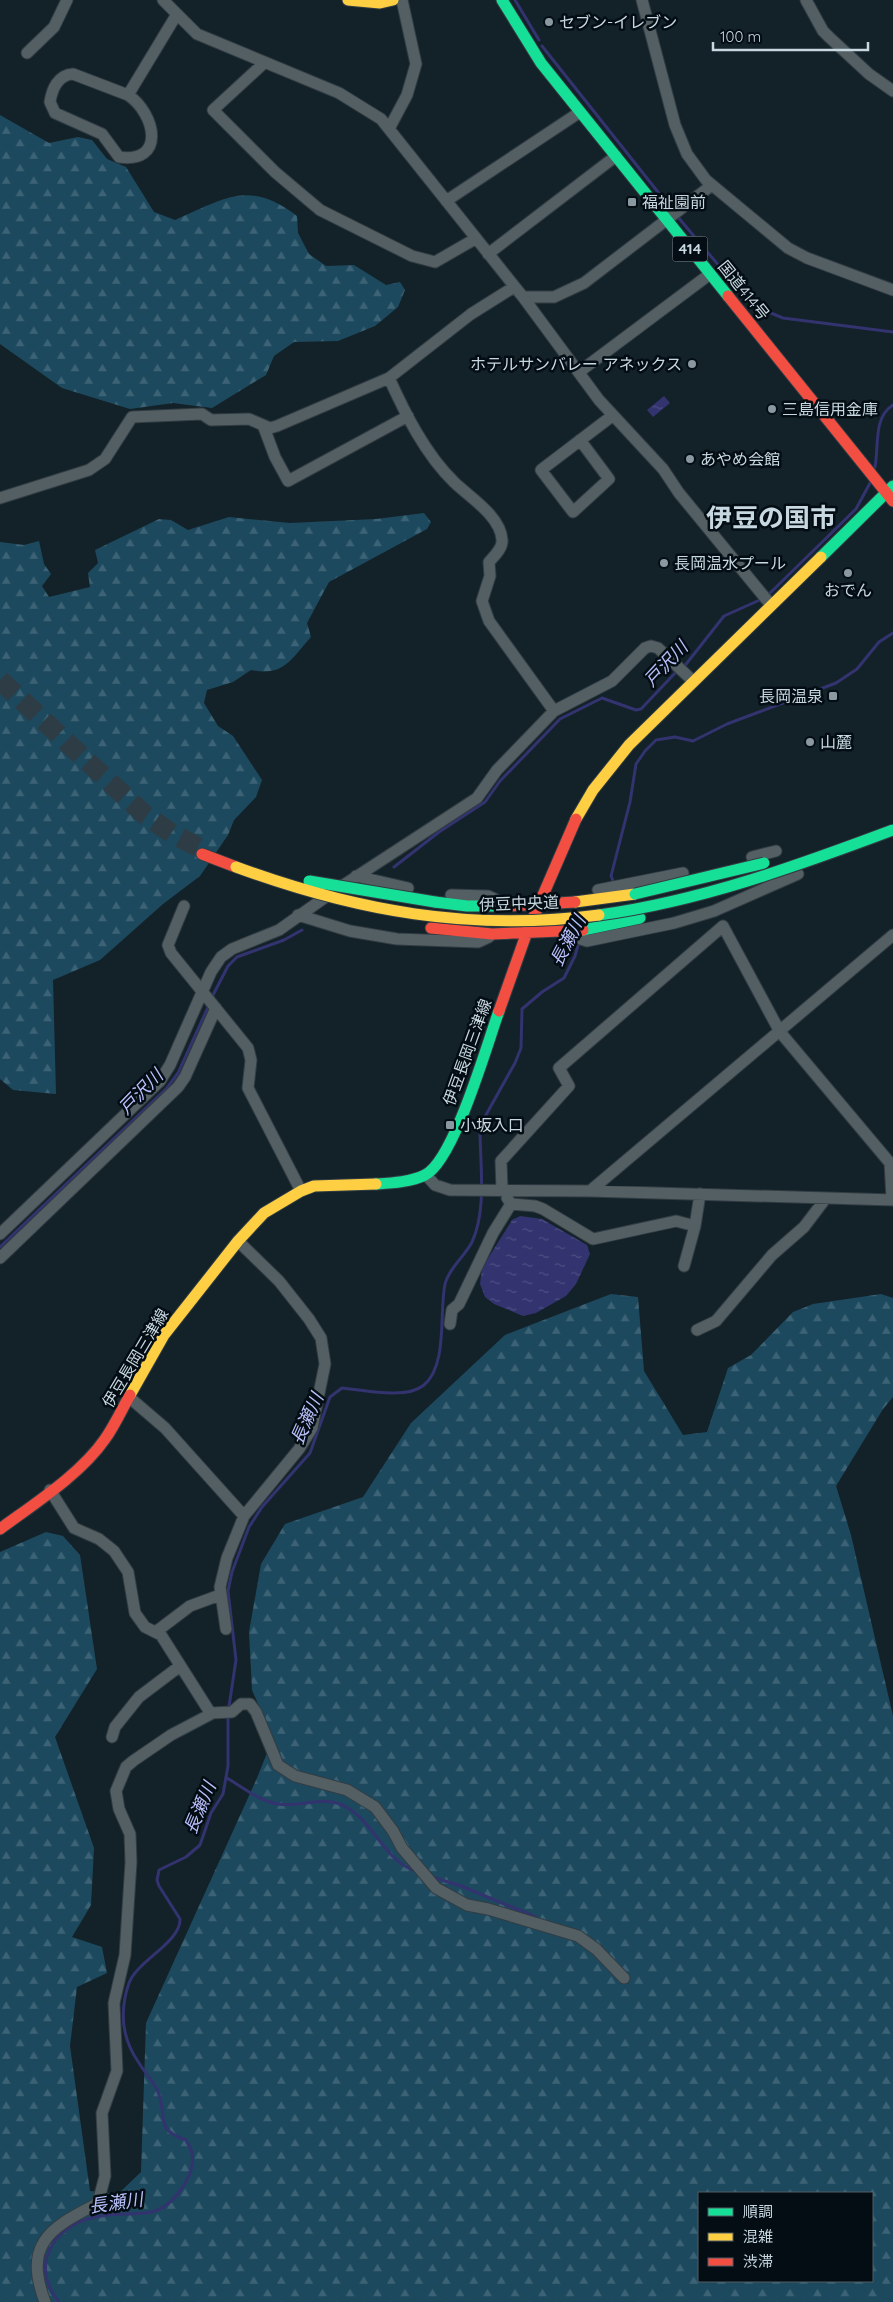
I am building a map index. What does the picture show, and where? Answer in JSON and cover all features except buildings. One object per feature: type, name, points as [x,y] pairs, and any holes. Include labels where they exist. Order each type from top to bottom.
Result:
[{"type":"main road","points":[[348,0],[380,3],[393,0]]},
{"type":"main road","name":"国道414号","points":[[502,0],[541,63],[669,219],[710,274],[891,493]]},
{"type":"main road","name":"伊豆長岡三津線","points":[[0,1529],[50,1490],[95,1450],[130,1398],[164,1335],[238,1241],[264,1213],[301,1191],[328,1185],[398,1183],[426,1175],[437,1165],[445,1154],[458,1126],[528,932],[541,905],[572,825],[592,790],[629,745],[772,605],[891,493]]},
{"type":"main road","name":"伊豆中央道","points":[[203,852],[237,865],[302,885],[380,904],[461,914],[524,915],[588,910],[658,898],[740,877],[803,857],[893,824]]},
{"type":"main road","name":"伊豆中央道","points":[[237,865],[250,873],[300,891],[379,910],[425,917],[488,922],[565,918],[613,913],[690,897],[788,868],[893,830]]},
{"type":"main road","points":[[275,876],[468,906],[541,905],[635,894],[772,861],[803,857]]},
{"type":"main road","points":[[361,916],[431,928],[492,934],[583,930],[714,899],[788,868]]},
{"type":"main road","points":[[250,873],[268,886],[285,894],[344,912]]},
{"type":"street","points":[[27,53],[54,27],[67,0]]},
{"type":"street","points":[[163,0],[197,34],[339,93],[382,119],[475,239],[523,297],[612,416],[663,469],[683,498],[772,605]]},
{"type":"street","points":[[390,127],[407,95],[416,64],[402,0]]},
{"type":"street","points":[[642,0],[668,102],[680,139],[696,168],[712,185],[788,248],[807,258],[893,290]]},
{"type":"street","points":[[806,0],[829,38],[869,74],[893,91]]},
{"type":"street","points":[[128,95],[177,14]]},
{"type":"street","points":[[264,63],[213,110],[300,195],[338,220],[424,260],[435,262],[475,239]]},
{"type":"street","points":[[66,75],[80,77],[128,95],[136,100],[144,112],[152,131],[148,148],[141,155],[127,158],[119,157],[112,151],[98,131],[55,113],[50,102],[55,86],[66,75]]},
{"type":"street","points":[[446,201],[580,112]]},
{"type":"street","points":[[488,254],[616,156]]},
{"type":"street","points":[[523,297],[554,297],[584,284],[712,185]]},
{"type":"street","points":[[578,372],[710,274]]},
{"type":"street","points":[[0,498],[89,470],[106,460],[132,417],[205,415],[211,420],[241,418],[258,422],[270,428],[277,426],[388,378],[468,316],[514,287]]},
{"type":"street","points":[[388,378],[422,441],[452,481],[482,505],[500,531],[501,546],[488,562],[490,576],[482,605],[489,622],[554,711]]},
{"type":"street","points":[[262,425],[288,482],[408,416]]},
{"type":"street","points":[[580,440],[609,479],[573,512],[541,470],[580,440],[612,416]]},
{"type":"street","points":[[0,1234],[160,1080],[170,1065],[221,957],[232,949],[279,930],[356,876],[477,798],[497,770],[554,711],[612,681],[639,653],[651,646],[658,648],[693,682]]},
{"type":"street","points":[[559,932],[587,941],[674,923],[714,911],[807,870],[893,838]]},
{"type":"street","points":[[575,902],[597,890],[776,851]]},
{"type":"street","points":[[426,1175],[440,1188],[473,1191],[590,1191],[892,1200],[892,1162],[780,1032],[724,926],[689,871]]},
{"type":"street","points":[[356,876],[439,895],[488,896],[506,906]]},
{"type":"street","points":[[184,906],[168,945],[171,953],[248,1048],[252,1060],[248,1088],[301,1191]]},
{"type":"street","points":[[298,915],[350,930],[397,939],[478,942],[492,934]]},
{"type":"street","points":[[510,1204],[504,1190],[501,1162],[569,1086],[559,1068],[724,926]]},
{"type":"street","points":[[590,1191],[893,935]]},
{"type":"street","points":[[0,1258],[178,1087],[185,1077],[215,1007]]},
{"type":"street","points":[[684,1266],[695,1226],[700,1194]]},
{"type":"street","points":[[697,1330],[716,1321],[772,1255],[804,1227],[826,1198]]},
{"type":"street","points":[[510,1204],[543,1209],[593,1238],[676,1221],[695,1226]]},
{"type":"street","points":[[450,1324],[452,1310],[459,1304],[493,1233],[510,1204]]},
{"type":"street","points":[[226,1629],[220,1587],[227,1558],[244,1516],[299,1449],[312,1428],[325,1364],[321,1338],[309,1319],[284,1286],[238,1241]]},
{"type":"street","points":[[130,1398],[165,1428],[244,1516]]},
{"type":"street","points":[[50,1490],[74,1528],[99,1539],[114,1550],[128,1572],[135,1613],[145,1627],[157,1631],[211,1713]]},
{"type":"street","points":[[157,1631],[190,1606],[220,1595]]},
{"type":"street","points":[[112,1737],[115,1727],[139,1697],[180,1666]]},
{"type":"street","points":[[211,1713],[228,1712],[246,1703],[253,1706],[274,1758],[284,1770],[307,1780],[347,1790],[375,1807],[393,1831],[402,1848],[436,1888],[468,1905],[488,1909],[578,1936],[596,1949],[624,1978]]},
{"type":"street","points":[[45,2302],[36,2271],[40,2251],[56,2228],[95,2205],[99,2199],[105,2176],[102,2113],[117,2071],[113,2009],[125,1955],[131,1862],[130,1834],[119,1809],[116,1791],[126,1767],[133,1761],[160,1742],[209,1717],[211,1713]]},
{"type":"green space","points":[[0,115],[49,143],[78,137],[92,140],[107,159],[126,167],[154,212],[175,220],[208,205],[236,196],[250,195],[265,198],[280,205],[297,216],[298,233],[309,254],[326,266],[354,265],[386,285],[400,282],[405,290],[398,307],[375,326],[338,341],[294,342],[274,356],[266,375],[212,408],[173,403],[130,409],[62,388],[0,344]]},
{"type":"green space","points":[[424,513],[431,522],[427,529],[329,582],[307,623],[311,637],[286,664],[271,671],[251,670],[233,682],[207,690],[204,703],[218,726],[233,736],[262,780],[256,797],[234,820],[228,835],[200,876],[163,904],[100,960],[53,980],[56,1094],[13,1090],[0,1079],[0,542],[24,545],[39,541],[44,564],[51,574],[42,586],[49,597],[90,587],[88,573],[98,563],[95,550],[159,519],[171,520],[188,530],[229,517],[290,523],[376,519]]},
{"type":"green space","points":[[611,1294],[638,1297],[644,1371],[683,1435],[707,1432],[728,1368],[751,1355],[793,1312],[813,1304],[881,1294],[893,1298],[893,1397],[883,1409],[836,1486],[851,1535],[893,1716],[893,2302],[0,2302],[0,1552],[46,1532],[63,1536],[80,1555],[97,1669],[55,1737],[94,1848],[91,1905],[72,1937],[102,1947],[107,1973],[77,1987],[70,2046],[90,2191],[118,2194],[141,2172],[146,2023],[257,1778],[273,1738],[252,1690],[249,1632],[261,1564],[285,1524],[363,1497],[411,1423],[505,1335]]},
{"type":"water","points":[[664,396],[670,403],[653,417],[647,410]]},
{"type":"water","points":[[520,1216],[542,1219],[587,1245],[590,1254],[576,1284],[566,1296],[536,1313],[523,1316],[494,1304],[485,1297],[480,1284],[482,1268],[512,1220]]},
{"type":"waterway","points":[[515,0],[539,40]]},
{"type":"waterway","points":[[542,46],[673,211]]},
{"type":"waterway","points":[[677,216],[747,299],[766,311],[783,318],[893,332]]},
{"type":"waterway","name":"戸沢川","points":[[875,467],[878,433],[882,417],[893,405]]},
{"type":"waterway","name":"戸沢川","points":[[768,595],[856,509],[870,483]]},
{"type":"waterway","name":"戸沢川","points":[[683,668],[724,616],[762,599]]},
{"type":"waterway","name":"長瀬川","points":[[615,885],[611,876],[630,802],[636,764],[656,740],[675,737],[693,741],[727,724],[836,683],[857,669],[879,642],[893,633]]},
{"type":"waterway","name":"戸沢川","points":[[394,867],[439,832],[485,802],[500,781],[560,719],[602,698],[636,710],[641,709],[677,671]]},
{"type":"waterway","name":"戸沢川","points":[[211,999],[228,966],[237,957],[284,940],[302,930]]},
{"type":"waterway","name":"長瀬川","points":[[59,2302],[50,2287],[46,2273],[46,2259],[51,2247],[59,2236],[71,2226],[85,2220],[107,2215],[145,2213],[159,2209],[181,2190],[190,2172],[192,2163],[191,2149],[186,2140],[176,2136],[166,2127],[158,2092],[133,2054],[129,2044],[124,2025],[124,2004],[129,1983],[134,1975],[140,1967],[174,1936],[178,1927],[180,1919],[159,1886],[157,1880],[159,1870],[186,1857],[200,1845],[211,1813],[223,1794],[228,1766],[228,1713],[236,1660],[228,1591],[232,1572],[249,1527],[262,1507],[310,1453],[330,1397],[342,1388],[384,1393],[407,1392],[416,1390],[424,1385],[432,1376],[440,1352],[445,1284],[450,1273],[472,1242],[480,1216],[482,1187],[480,1129],[482,1122],[515,1063],[521,1048],[522,1009],[542,992],[564,978],[575,956],[579,942]]},
{"type":"waterway","name":"戸沢川","points":[[0,1247],[167,1088],[178,1073],[209,1005]]},
{"type":"waterway","points":[[227,1778],[252,1794],[272,1803],[287,1805],[321,1801],[338,1803],[356,1814],[396,1859],[416,1871]]},
{"type":"waterway","points":[[432,1877],[461,1886],[536,1917]]},
{"type":"tunnel","points":[[0,680],[145,815],[173,834],[204,850]]},
{"type":"traffic: fast","points":[[502,0],[541,63],[728,296]]},
{"type":"traffic: fast","points":[[821,557],[893,486]]},
{"type":"traffic: fast","points":[[599,915],[674,901],[748,881],[893,830]]},
{"type":"traffic: fast","points":[[635,894],[764,863]]},
{"type":"traffic: fast","points":[[309,881],[435,902]]},
{"type":"traffic: fast","points":[[435,902],[467,906],[506,906]]},
{"type":"traffic: fast","points":[[583,930],[640,918]]},
{"type":"traffic: fast","points":[[376,1184],[414,1179],[425,1175],[436,1165],[458,1126],[499,1011]]},
{"type":"traffic: slow","points":[[348,0],[380,3],[393,0]]},
{"type":"traffic: slow","points":[[576,819],[593,790],[629,745],[821,557]]},
{"type":"traffic: slow","points":[[236,867],[325,895],[414,914],[505,921],[552,920],[599,915]]},
{"type":"traffic: slow","points":[[575,902],[635,894]]},
{"type":"traffic: slow","points":[[130,1395],[164,1335],[238,1241],[264,1213],[301,1191],[314,1186],[376,1184]]},
{"type":"traffic: jam","points":[[728,296],[893,501]]},
{"type":"traffic: jam","points":[[499,1011],[527,932],[576,819]]},
{"type":"traffic: jam","points":[[202,854],[236,867]]},
{"type":"traffic: jam","points":[[506,906],[575,902]]},
{"type":"traffic: jam","points":[[431,928],[492,934]]},
{"type":"traffic: jam","points":[[492,934],[583,930]]},
{"type":"traffic: jam","points":[[0,1529],[56,1488],[95,1452],[109,1434],[130,1395]]},
{"type":"place","name":"セブン-イレブン","points":[[549,22]]},
{"type":"place","name":"福祉園前","points":[[632,202]]},
{"type":"place","name":"ホテルサンバレー アネックス","points":[[692,364]]},
{"type":"place","name":"三島信用金庫","points":[[772,409]]},
{"type":"place","name":"あやめ会館","points":[[690,459]]},
{"type":"place","name":"長岡温水プール","points":[[664,563]]},
{"type":"place","name":"おでん","points":[[848,573]]},
{"type":"place","name":"長岡温泉","points":[[833,696]]},
{"type":"place","name":"山麓","points":[[810,742]]},
{"type":"place","name":"小坂入口","points":[[450,1125]]},
{"type":"district","name":"伊豆の国市","points":[[771,518]]}]
